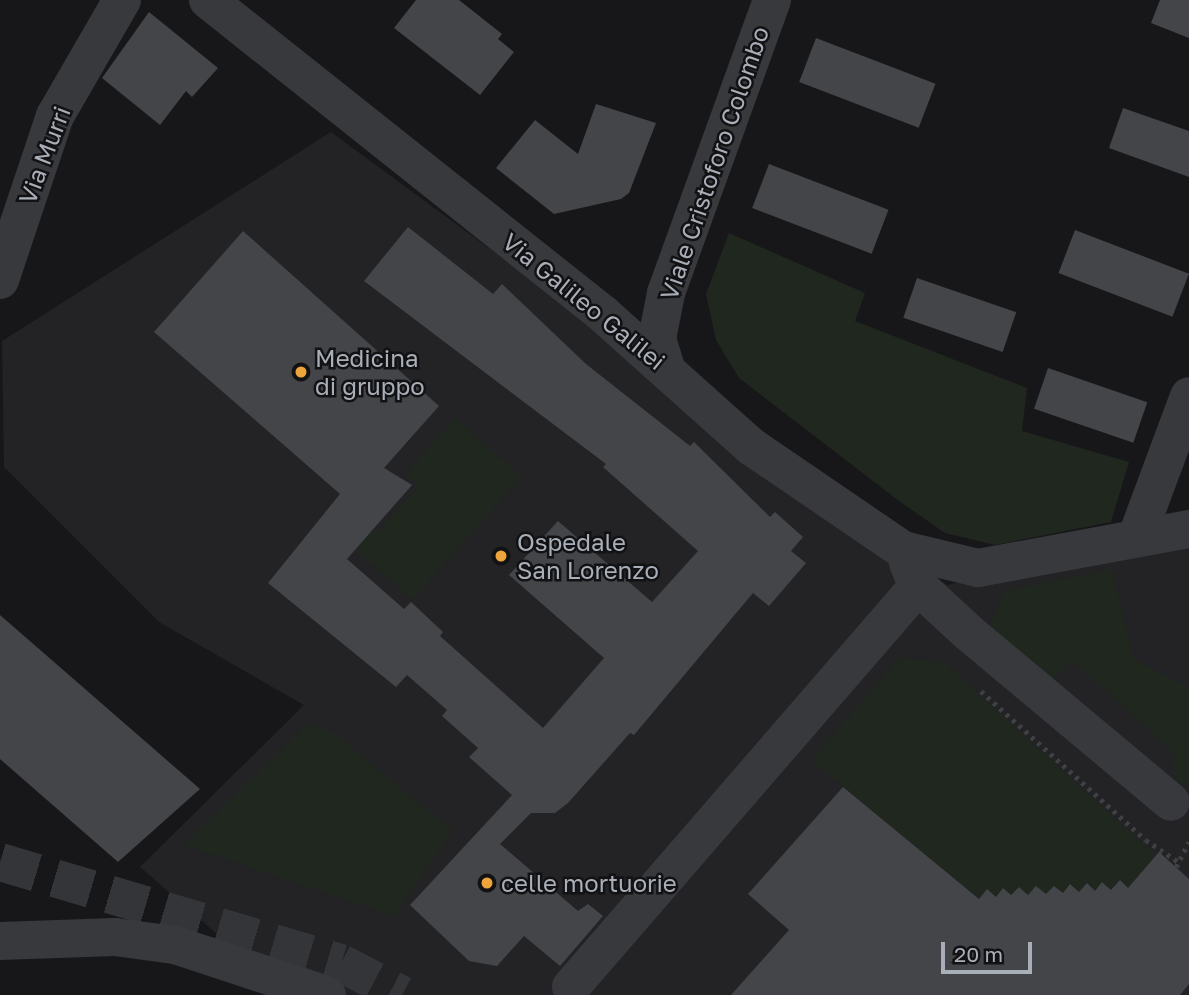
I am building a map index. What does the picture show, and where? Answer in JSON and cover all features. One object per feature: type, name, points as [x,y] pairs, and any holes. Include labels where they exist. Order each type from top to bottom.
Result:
[{"type":"street","name":"Via Murri","points":[[0,280],[55,116],[122,0]]},
{"type":"street","name":"Via Galileo Galilei","points":[[208,0],[666,368],[752,447],[903,551],[978,568],[1137,536]]},
{"type":"street","name":"Viale Cristoforo Colombo","points":[[666,368],[657,339],[666,293],[772,0]]},
{"type":"street","points":[[1137,536],[1186,424]]},
{"type":"street","points":[[1137,536],[1189,529]]},
{"type":"street","points":[[903,551],[918,586],[1171,802]]},
{"type":"street","points":[[571,987],[918,586]]},
{"type":"street","points":[[0,941],[115,937],[175,945],[327,995]]},
{"type":"path","points":[[1175,867],[1189,842]]},
{"type":"shaded area","name":"Ospedale San Lorenzo","points":[[331,132],[947,585],[1189,523],[1189,995],[324,995],[217,934],[140,867],[304,705],[159,622],[4,467],[2,341]]},
{"type":"shaded area","points":[[729,233],[865,293],[855,321],[1027,388],[1022,431],[1129,462],[1111,522],[995,545],[945,533],[899,501],[739,378],[716,340],[706,294]]},
{"type":"shaded area","points":[[455,418],[521,477],[412,600],[344,540],[363,519],[378,532],[419,486],[406,474]]},
{"type":"shaded area","points":[[1112,569],[1134,659],[1189,687],[1189,786],[1174,779],[1174,753],[1072,660],[1052,681],[990,626],[1004,591]]},
{"type":"shaded area","points":[[901,657],[946,664],[1156,856],[1128,888],[1120,880],[1111,890],[1103,883],[1095,891],[1087,883],[1079,892],[1070,885],[1063,893],[1054,886],[1046,894],[1028,895],[1019,887],[1011,895],[1003,889],[996,897],[987,890],[979,899],[974,894],[969,899],[961,884],[811,760]]},
{"type":"shaded area","points":[[307,724],[334,733],[453,831],[394,916],[184,845]]},
{"type":"building","points":[[416,0],[459,0],[502,34],[498,39],[514,52],[480,95],[394,28]]},
{"type":"building","points":[[1160,0],[1189,0],[1189,38],[1151,23]]},
{"type":"building","points":[[149,12],[218,68],[192,97],[186,91],[160,125],[102,78]]},
{"type":"building","points":[[816,38],[935,84],[919,128],[799,82]]},
{"type":"building","points":[[596,104],[656,123],[629,193],[621,199],[554,214],[496,168],[535,120],[578,154]]},
{"type":"building","points":[[1123,108],[1189,131],[1189,177],[1109,148]]},
{"type":"building","points":[[769,164],[888,210],[872,254],[752,208]]},
{"type":"building","points":[[408,227],[493,294],[502,284],[586,364],[690,446],[694,442],[770,517],[775,512],[803,537],[791,551],[806,563],[769,606],[753,593],[634,735],[630,733],[568,803],[555,813],[531,813],[500,844],[578,911],[588,904],[603,916],[560,966],[524,936],[497,966],[469,961],[410,905],[512,795],[469,757],[478,748],[442,716],[447,710],[407,675],[396,687],[268,583],[340,494],[154,332],[243,231],[439,406],[384,468],[412,485],[347,559],[404,609],[411,602],[443,632],[440,636],[543,728],[604,658],[509,575],[558,521],[652,602],[698,551],[603,467],[606,464],[364,281]]},
{"type":"building","points":[[1075,230],[1189,274],[1172,317],[1059,273]]},
{"type":"building","points":[[917,278],[1016,312],[1003,352],[903,318]]},
{"type":"building","points":[[1048,368],[1147,402],[1133,443],[1034,409]]},
{"type":"building","points":[[0,615],[200,789],[118,862],[0,759]]},
{"type":"building","points":[[843,787],[979,899],[987,889],[996,897],[1003,888],[1011,895],[1019,887],[1028,895],[1036,886],[1046,894],[1054,886],[1063,893],[1070,884],[1079,892],[1087,883],[1095,891],[1102,882],[1111,890],[1120,880],[1128,888],[1159,852],[1189,879],[1189,984],[1180,995],[731,995],[789,930],[748,894]]},
{"type":"tunnel","points":[[0,862],[341,963],[402,995]]},
{"type":"place","name":"Medicina di gruppo","points":[[301,372]]},
{"type":"place","name":"Ospedale San Lorenzo","points":[[501,556]]},
{"type":"place","name":"celle mortuorie","points":[[487,883]]}]
